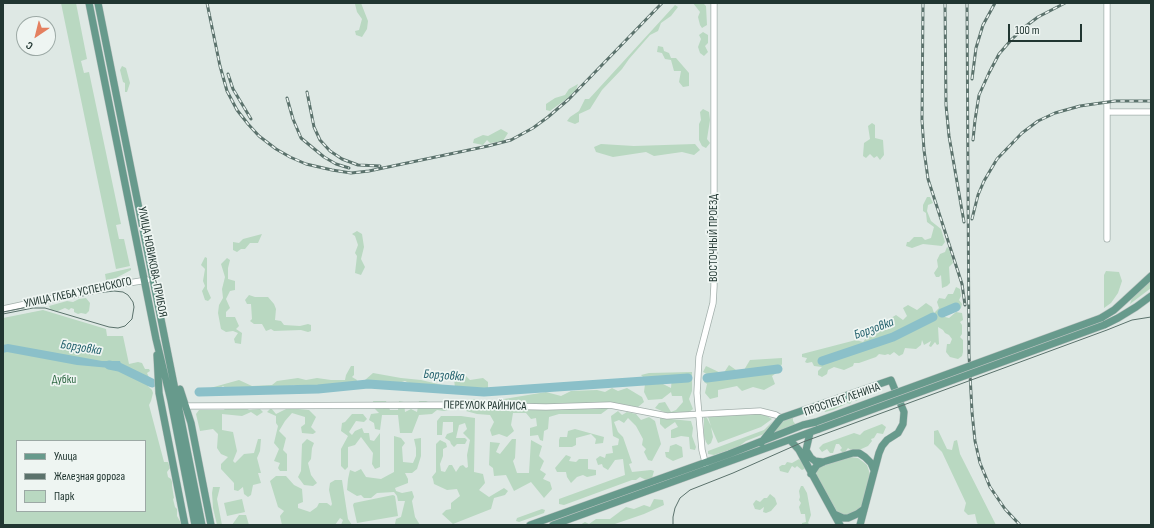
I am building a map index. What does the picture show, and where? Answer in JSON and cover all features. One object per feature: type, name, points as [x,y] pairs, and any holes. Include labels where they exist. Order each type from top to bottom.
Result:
[{"type":"main road","name":"УЛИЦА НОВИКОВА-ПРИБОЯ","points":[[89,3],[144,280],[171,401],[195,525]]},
{"type":"main road","name":"УЛИЦА НОВИКОВА-ПРИБОЯ","points":[[98,3],[171,363],[202,525]]},
{"type":"main road","name":"ПРОСПЕКТ ЛЕНИНА","points":[[553,525],[810,433],[1102,321],[1151,276]]},
{"type":"main road","name":"ПРОСПЕКТ ЛЕНИНА","points":[[530,525],[705,463],[803,425],[816,422],[1102,321],[1118,318],[1151,296]]},
{"type":"main road","points":[[1125,300],[1126,308],[1132,310]]},
{"type":"main road","points":[[156,339],[159,393],[185,525]]},
{"type":"main road","points":[[171,363],[191,423],[211,525]]},
{"type":"main road","points":[[761,442],[781,418],[891,380],[904,412],[904,420],[898,433],[887,440],[882,446],[874,470],[860,525]]},
{"type":"main road","points":[[794,414],[796,420],[803,425]]},
{"type":"main road","points":[[810,433],[806,450],[811,458],[823,462]]},
{"type":"main road","points":[[790,440],[799,450],[840,525]]},
{"type":"main road","points":[[811,474],[817,466],[823,462],[853,453],[858,453],[871,463],[874,470]]},
{"type":"main road","points":[[833,513],[843,518],[848,518],[858,514],[864,509]]},
{"type":"street","name":"ВОСТОЧНЫЙ ПРОЕЗД","points":[[707,470],[702,450],[697,393],[698,365],[701,345],[713,303],[714,286],[714,3]]},
{"type":"street","points":[[1106,3],[1108,112],[1107,239]]},
{"type":"street","points":[[1108,112],[1151,112]]},
{"type":"street","name":"УЛИЦА ГЛЕБА УСПЕНСКОГО","points":[[3,309],[104,287],[154,278]]},
{"type":"street","name":"ПЕРЕУЛОК РАЙНИСА","points":[[186,406],[459,405],[546,407],[610,405],[667,416],[765,411],[776,414],[781,418]]},
{"type":"green space","points":[[61,3],[76,3],[87,59],[81,61],[84,73],[89,72],[121,224],[116,225],[119,239],[124,239],[130,266],[116,269]]},
{"type":"green space","points":[[361,3],[368,21],[367,29],[362,37],[356,35],[355,31],[359,30],[362,19],[357,12],[355,4]]},
{"type":"green space","points":[[693,3],[703,3],[706,6],[707,25],[702,28],[698,17],[700,12]]},
{"type":"green space","points":[[675,5],[678,7],[671,16],[661,23],[658,31],[650,35],[622,69],[602,90],[590,109],[579,114],[579,122],[575,124],[567,121],[579,111],[585,99],[589,99]]},
{"type":"green space","points":[[703,32],[708,35],[708,43],[705,46],[708,52],[704,56],[700,53],[698,47],[701,39],[699,35]]},
{"type":"green space","points":[[658,46],[663,47],[664,51],[669,53],[671,58],[676,58],[689,73],[689,86],[683,87],[679,82],[681,71],[674,71],[671,60],[665,59],[662,53],[657,52]]},
{"type":"green space","points":[[122,66],[126,68],[130,83],[127,92],[125,92],[125,83],[123,82],[120,70]]},
{"type":"green space","points":[[578,84],[576,90],[569,97],[550,111],[546,110],[546,104],[555,98],[565,95],[569,89]]},
{"type":"green space","points":[[703,109],[709,112],[710,120],[707,139],[710,143],[706,148],[702,146],[699,140],[699,124],[701,120],[700,112]]},
{"type":"green space","points":[[872,123],[875,125],[875,138],[883,140],[884,155],[880,160],[877,156],[874,158],[870,154],[866,158],[863,156],[864,143],[870,139],[868,126]]},
{"type":"green space","points":[[501,129],[508,133],[503,141],[490,143],[487,140],[483,145],[473,143],[474,139],[483,135],[488,136]]},
{"type":"green space","points":[[601,144],[634,146],[695,144],[700,150],[694,155],[682,152],[654,156],[646,152],[613,157],[596,152],[594,147]]},
{"type":"green space","points":[[927,197],[930,197],[933,203],[928,205],[927,211],[931,221],[941,229],[945,242],[942,246],[923,244],[912,248],[906,246],[907,242],[914,237],[922,237],[925,240],[931,238],[934,227],[927,222],[926,213],[923,211],[923,205]]},
{"type":"green space","points":[[357,231],[362,234],[364,247],[361,259],[365,267],[361,275],[355,273],[357,256],[355,253],[358,245],[355,236],[352,234]]},
{"type":"green space","points":[[262,234],[258,243],[250,243],[245,249],[241,249],[237,252],[233,250],[233,242],[239,243],[243,239]]},
{"type":"green space","points":[[947,247],[953,263],[949,267],[950,283],[942,288],[941,275],[936,277],[934,273],[938,267],[937,260],[940,254],[945,252]]},
{"type":"green space","points":[[205,257],[207,258],[207,289],[211,298],[208,301],[205,300],[202,291],[205,286],[203,281],[205,269],[201,265]]},
{"type":"green space","points":[[227,258],[230,260],[228,279],[235,281],[235,290],[230,291],[226,299],[230,308],[226,312],[226,317],[235,317],[239,326],[236,329],[242,333],[241,344],[235,343],[234,339],[238,333],[233,331],[226,332],[221,329],[218,313],[219,305],[223,298],[222,289],[225,277],[221,264]]},
{"type":"green space","points":[[131,268],[131,270],[116,278],[106,280],[105,274]]},
{"type":"green space","points":[[1106,271],[1119,272],[1122,281],[1118,293],[1111,303],[1104,308],[1104,275]]},
{"type":"green space","points":[[1151,279],[1151,288],[1130,304],[1132,298]]},
{"type":"green space","points":[[956,287],[960,289],[961,296],[959,300],[962,304],[961,308],[960,309],[958,307],[953,309],[949,306],[946,310],[944,310],[945,317],[949,318],[956,312],[962,313],[963,320],[960,322],[962,325],[962,334],[960,337],[963,340],[963,352],[962,356],[958,359],[950,357],[946,352],[947,344],[950,344],[952,339],[938,327],[939,344],[937,345],[935,342],[931,347],[929,346],[931,341],[924,345],[922,340],[921,345],[916,349],[905,348],[903,354],[899,356],[894,352],[890,355],[879,354],[876,357],[859,363],[854,363],[853,366],[844,370],[834,367],[828,370],[827,374],[822,377],[818,375],[818,371],[822,367],[814,366],[812,362],[805,362],[807,358],[802,357],[802,354],[856,340],[863,342],[867,337],[873,335],[896,315],[903,320],[907,316],[903,308],[908,305],[917,310],[926,303],[932,307],[934,313],[939,308],[937,302],[939,298],[945,299],[948,294],[953,294]]},
{"type":"green space","points":[[249,295],[255,297],[268,297],[276,309],[275,320],[281,321],[284,325],[300,326],[308,324],[311,325],[311,331],[274,331],[271,329],[266,331],[262,324],[254,324],[250,321],[252,319],[251,304],[247,304],[245,300]]},
{"type":"green space","points":[[86,298],[90,303],[89,311],[86,314],[78,314],[71,308],[69,310],[65,308],[58,311],[51,310],[49,306],[67,301],[73,302]]},
{"type":"green space","name":"Дубки","points":[[43,310],[106,329],[107,336],[123,336],[129,364],[138,362],[142,363],[145,369],[149,369],[150,371],[147,373],[151,382],[148,386],[153,393],[149,405],[164,462],[168,462],[170,468],[167,472],[168,477],[172,482],[173,499],[177,509],[177,516],[181,523],[180,525],[3,525],[3,318]]},
{"type":"green space","points":[[782,358],[782,364],[778,372],[772,376],[775,384],[764,390],[753,387],[742,391],[737,386],[718,390],[718,397],[710,399],[705,393],[707,384],[704,382],[707,374],[703,372],[706,366],[723,374],[729,365],[736,370],[744,370],[750,360]]},
{"type":"green space","points":[[351,366],[354,366],[354,375],[352,377],[357,380],[356,383],[310,387],[304,385],[298,387],[294,385],[278,389],[264,389],[249,393],[243,387],[226,388],[223,386],[210,394],[201,395],[203,390],[239,380],[252,386],[272,385],[277,381],[298,378],[306,380],[317,378],[345,380]]},
{"type":"green space","points":[[692,372],[692,391],[689,399],[693,409],[689,412],[672,414],[655,408],[659,403],[665,402],[671,412],[676,410],[683,402],[682,396],[672,396],[671,392],[662,399],[648,400],[644,392],[645,384],[661,383],[671,388],[672,376],[643,377],[641,375],[649,373]]},
{"type":"green space","points":[[373,373],[421,380],[455,388],[454,379],[465,375],[470,380],[483,378],[488,382],[488,388],[465,389],[456,394],[445,391],[438,386],[429,389],[418,384],[413,385],[405,381],[395,384],[378,382],[372,383],[365,380]]},
{"type":"green space","points":[[612,388],[618,391],[627,388],[642,397],[644,402],[638,407],[616,403],[601,414],[559,414],[549,417],[548,429],[544,431],[543,441],[540,440],[538,435],[530,436],[530,428],[537,426],[536,418],[531,419],[526,413],[513,413],[511,425],[514,431],[507,437],[499,434],[492,436],[490,430],[494,422],[490,415],[466,411],[461,402],[470,399],[492,401],[546,392],[561,396],[571,391],[597,390],[605,392]]},
{"type":"green space","points":[[861,392],[868,393],[868,396],[852,401],[850,404],[847,403],[833,410],[825,412],[823,409],[829,404],[837,404],[858,395]]},
{"type":"green space","points":[[373,401],[386,401],[390,410],[398,410],[399,401],[404,402],[405,412],[411,409],[417,412],[419,401],[445,403],[448,410],[437,410],[432,414],[419,415],[412,433],[400,433],[398,415],[382,415],[380,430],[375,429],[374,423],[369,420],[371,414],[379,413],[375,409]]},
{"type":"green space","points":[[228,404],[241,404],[249,410],[260,409],[263,412],[257,416],[251,412],[242,416],[222,414],[222,430],[233,432],[237,451],[233,461],[235,463],[244,454],[254,453],[258,439],[261,439],[260,451],[257,458],[261,473],[258,473],[261,483],[253,485],[251,495],[248,497],[244,494],[243,487],[238,491],[234,490],[234,483],[221,469],[221,464],[228,457],[221,454],[217,448],[218,434],[213,429],[200,431],[196,414],[199,410],[224,410]]},
{"type":"green space","points":[[271,408],[276,414],[288,408],[309,410],[316,417],[311,427],[316,432],[313,434],[302,433],[301,427],[305,424],[305,417],[292,413],[279,431],[286,438],[283,450],[287,454],[287,471],[280,471],[278,468],[280,463],[274,461],[279,449],[274,443],[278,426],[276,423],[276,416],[267,412]]},
{"type":"green space","points":[[618,411],[622,415],[627,412],[636,414],[641,420],[649,417],[655,421],[661,444],[652,461],[648,460],[644,452],[646,449],[642,445],[643,439],[636,426],[628,418],[624,423],[619,420],[614,422],[618,432],[623,437],[632,463],[629,464],[632,472],[651,470],[654,471],[652,478],[646,480],[640,477],[636,480],[632,480],[564,505],[559,504],[559,499],[625,475],[623,459],[615,460],[608,470],[603,467],[602,464],[598,465],[596,459],[600,456],[605,458],[606,454],[613,453],[612,446],[618,445],[619,439],[613,436],[611,416]]},
{"type":"green space","points":[[352,414],[363,414],[367,419],[364,422],[356,421],[349,432],[352,435],[355,431],[362,428],[364,433],[369,433],[370,440],[374,441],[380,433],[380,467],[375,469],[372,464],[373,453],[361,437],[355,445],[348,447],[348,467],[345,470],[341,466],[341,449],[348,436],[341,431],[342,423],[345,422]]},
{"type":"green space","points":[[763,414],[772,419],[761,427],[718,443],[711,427],[713,437],[711,443],[708,445],[706,442],[704,436],[704,417],[707,418],[711,426],[708,417]]},
{"type":"green space","points":[[441,416],[475,418],[474,472],[483,474],[485,483],[479,490],[489,497],[504,488],[508,491],[505,495],[494,498],[491,509],[453,524],[442,514],[446,510],[451,509],[451,503],[460,496],[457,489],[447,490],[434,484],[432,477],[436,472],[436,444],[440,440],[446,443],[447,447],[443,449],[443,456],[440,464],[441,471],[445,472],[449,465],[452,465],[456,472],[460,466],[463,465],[466,468],[468,467],[467,455],[470,440],[463,433],[467,429],[465,423],[459,425],[456,438],[465,438],[467,440],[465,444],[457,444],[454,447],[450,441],[445,438],[447,434],[453,432],[453,422],[443,422],[442,435],[437,435],[437,421]]},
{"type":"green space","points":[[793,416],[793,421],[796,425],[770,435],[785,419]]},
{"type":"green space","points":[[660,418],[691,421],[693,428],[692,436],[696,447],[695,450],[690,449],[689,437],[681,436],[671,438],[671,430],[678,427],[675,422],[665,429],[660,424]]},
{"type":"green space","points":[[773,421],[764,434],[746,441],[738,447],[714,455],[708,454],[708,451],[764,430]]},
{"type":"green space","points":[[882,424],[886,427],[883,434],[877,433],[874,438],[871,439],[872,441],[868,446],[859,450],[857,449],[852,451],[848,448],[844,453],[840,450],[842,448],[839,444],[836,444],[833,453],[830,453],[827,449],[822,452],[819,448],[823,444],[854,433],[860,435],[864,431]]},
{"type":"green space","points":[[575,429],[604,437],[603,443],[595,444],[596,439],[591,434],[576,438],[576,445],[572,447],[559,447],[560,437],[567,437],[568,431]]},
{"type":"green space","points":[[938,430],[947,449],[952,450],[954,441],[957,440],[960,454],[996,525],[979,525],[975,514],[968,515],[964,511],[966,503],[942,452],[934,444],[934,431]]},
{"type":"green space","points":[[394,436],[401,438],[405,443],[402,447],[403,462],[413,463],[416,456],[414,439],[421,438],[421,456],[417,469],[412,473],[405,473],[408,483],[395,488],[396,491],[402,493],[412,491],[414,497],[412,501],[415,517],[420,525],[395,524],[396,519],[401,517],[405,501],[398,501],[394,492],[377,493],[371,498],[364,498],[361,495],[357,496],[347,490],[350,470],[355,472],[361,469],[366,477],[381,479],[394,472]]},
{"type":"green space","points":[[307,439],[314,443],[311,459],[308,463],[311,475],[317,483],[313,486],[304,485],[298,477],[301,471],[302,444]]},
{"type":"green space","points":[[512,439],[516,439],[515,458],[513,461],[517,473],[529,473],[531,440],[542,446],[539,456],[544,461],[540,470],[546,474],[543,479],[550,482],[552,489],[544,498],[531,482],[514,491],[506,475],[494,476],[493,468],[489,465],[490,442],[500,443],[496,452],[500,454]]},
{"type":"green space","points":[[676,444],[682,447],[683,457],[673,461],[666,457],[665,452],[669,452],[670,446]]},
{"type":"green space","points":[[566,455],[571,457],[569,461],[576,462],[579,459],[588,459],[588,469],[596,470],[596,475],[587,477],[583,475],[577,477],[571,483],[566,472],[557,472],[555,468]]},
{"type":"green space","points":[[851,457],[858,458],[867,465],[870,474],[861,508],[846,516],[837,512],[816,474],[818,468],[822,466]]},
{"type":"green space","points":[[799,459],[803,462],[806,468],[802,470],[797,466],[795,468],[792,466],[788,473],[780,471],[779,467],[782,465],[785,465],[787,462],[792,463]]},
{"type":"green space","points":[[276,476],[286,476],[294,485],[302,489],[303,502],[298,504],[298,508],[310,512],[317,507],[319,503],[327,503],[331,506],[332,504],[329,490],[330,483],[335,480],[342,480],[348,519],[352,525],[341,525],[343,520],[340,518],[335,525],[282,525],[280,516],[284,511],[278,507],[270,481]]},
{"type":"green space","points":[[801,486],[803,486],[807,493],[811,515],[808,523],[810,525],[802,525],[802,523],[806,522],[805,514],[801,514],[799,507],[801,503],[799,500],[799,491]]},
{"type":"green space","points":[[213,487],[220,487],[217,499],[222,525],[217,525],[213,508]]},
{"type":"green space","points":[[770,494],[775,498],[777,504],[771,511],[766,513],[763,512],[764,507],[760,510],[755,509],[753,504],[756,500],[760,502],[764,498],[767,498]]},
{"type":"green space","points":[[393,495],[395,496],[398,516],[357,523],[353,505],[354,503]]},
{"type":"green space","points":[[242,499],[245,512],[227,516],[224,503]]},
{"type":"green space","points":[[654,499],[663,500],[664,505],[644,514],[612,525],[580,525],[585,522],[589,524],[596,519],[610,519],[626,507],[634,509],[644,505],[650,507]]},
{"type":"green space","points":[[542,509],[545,510],[544,513],[519,522],[516,521],[517,518]]},
{"type":"green space","points":[[239,515],[246,515],[249,525],[232,525]]},
{"type":"water","points":[[8,344],[102,361],[120,361],[122,367],[121,369],[77,365],[7,352],[3,353],[3,345]]},
{"type":"waterway","name":"Борзовка","points":[[942,313],[956,307]]},
{"type":"waterway","name":"Борзовка","points":[[822,361],[893,337],[933,317]]},
{"type":"waterway","name":"Борзовка","points":[[109,365],[119,367],[152,383]]},
{"type":"waterway","name":"Борзовка","points":[[707,378],[778,369]]},
{"type":"waterway","name":"Борзовка","points":[[199,392],[318,389],[368,384],[484,392],[688,378]]},
{"type":"tram line","points":[[3,312],[114,291],[123,292],[128,295],[133,302],[134,307],[132,319],[125,326],[118,328],[109,327],[45,308],[33,308],[3,314]]},
{"type":"tram line","points":[[673,525],[675,508],[680,498],[690,490],[803,442],[1132,320],[1151,317]]},
{"type":"railway","points":[[207,3],[220,66],[227,91],[237,110],[248,124],[259,136],[276,149],[290,157],[306,164],[351,173],[369,171],[488,146],[511,140],[533,128],[569,99],[662,3]]},
{"type":"railway","points":[[923,3],[922,120],[928,179],[962,284],[965,305]]},
{"type":"railway","points":[[945,3],[946,105],[949,136],[964,222]]},
{"type":"railway","points":[[967,3],[969,355],[972,412],[975,441],[980,463],[990,487],[1005,509],[1020,525]]},
{"type":"railway","points":[[972,79],[976,48],[983,25],[995,3]]},
{"type":"railway","points":[[973,140],[979,95],[999,54],[1026,26],[1038,17],[1065,3]]},
{"type":"railway","points":[[228,74],[233,89],[251,119]]},
{"type":"railway","points":[[307,92],[314,127],[320,140],[330,151],[342,159],[358,165],[380,166]]},
{"type":"railway","points":[[287,98],[293,119],[301,138],[324,157],[336,164],[349,168]]},
{"type":"railway","points":[[972,219],[978,195],[984,181],[997,159],[1022,133],[1038,121],[1055,113],[1080,106],[1115,101],[1151,101]]}]
